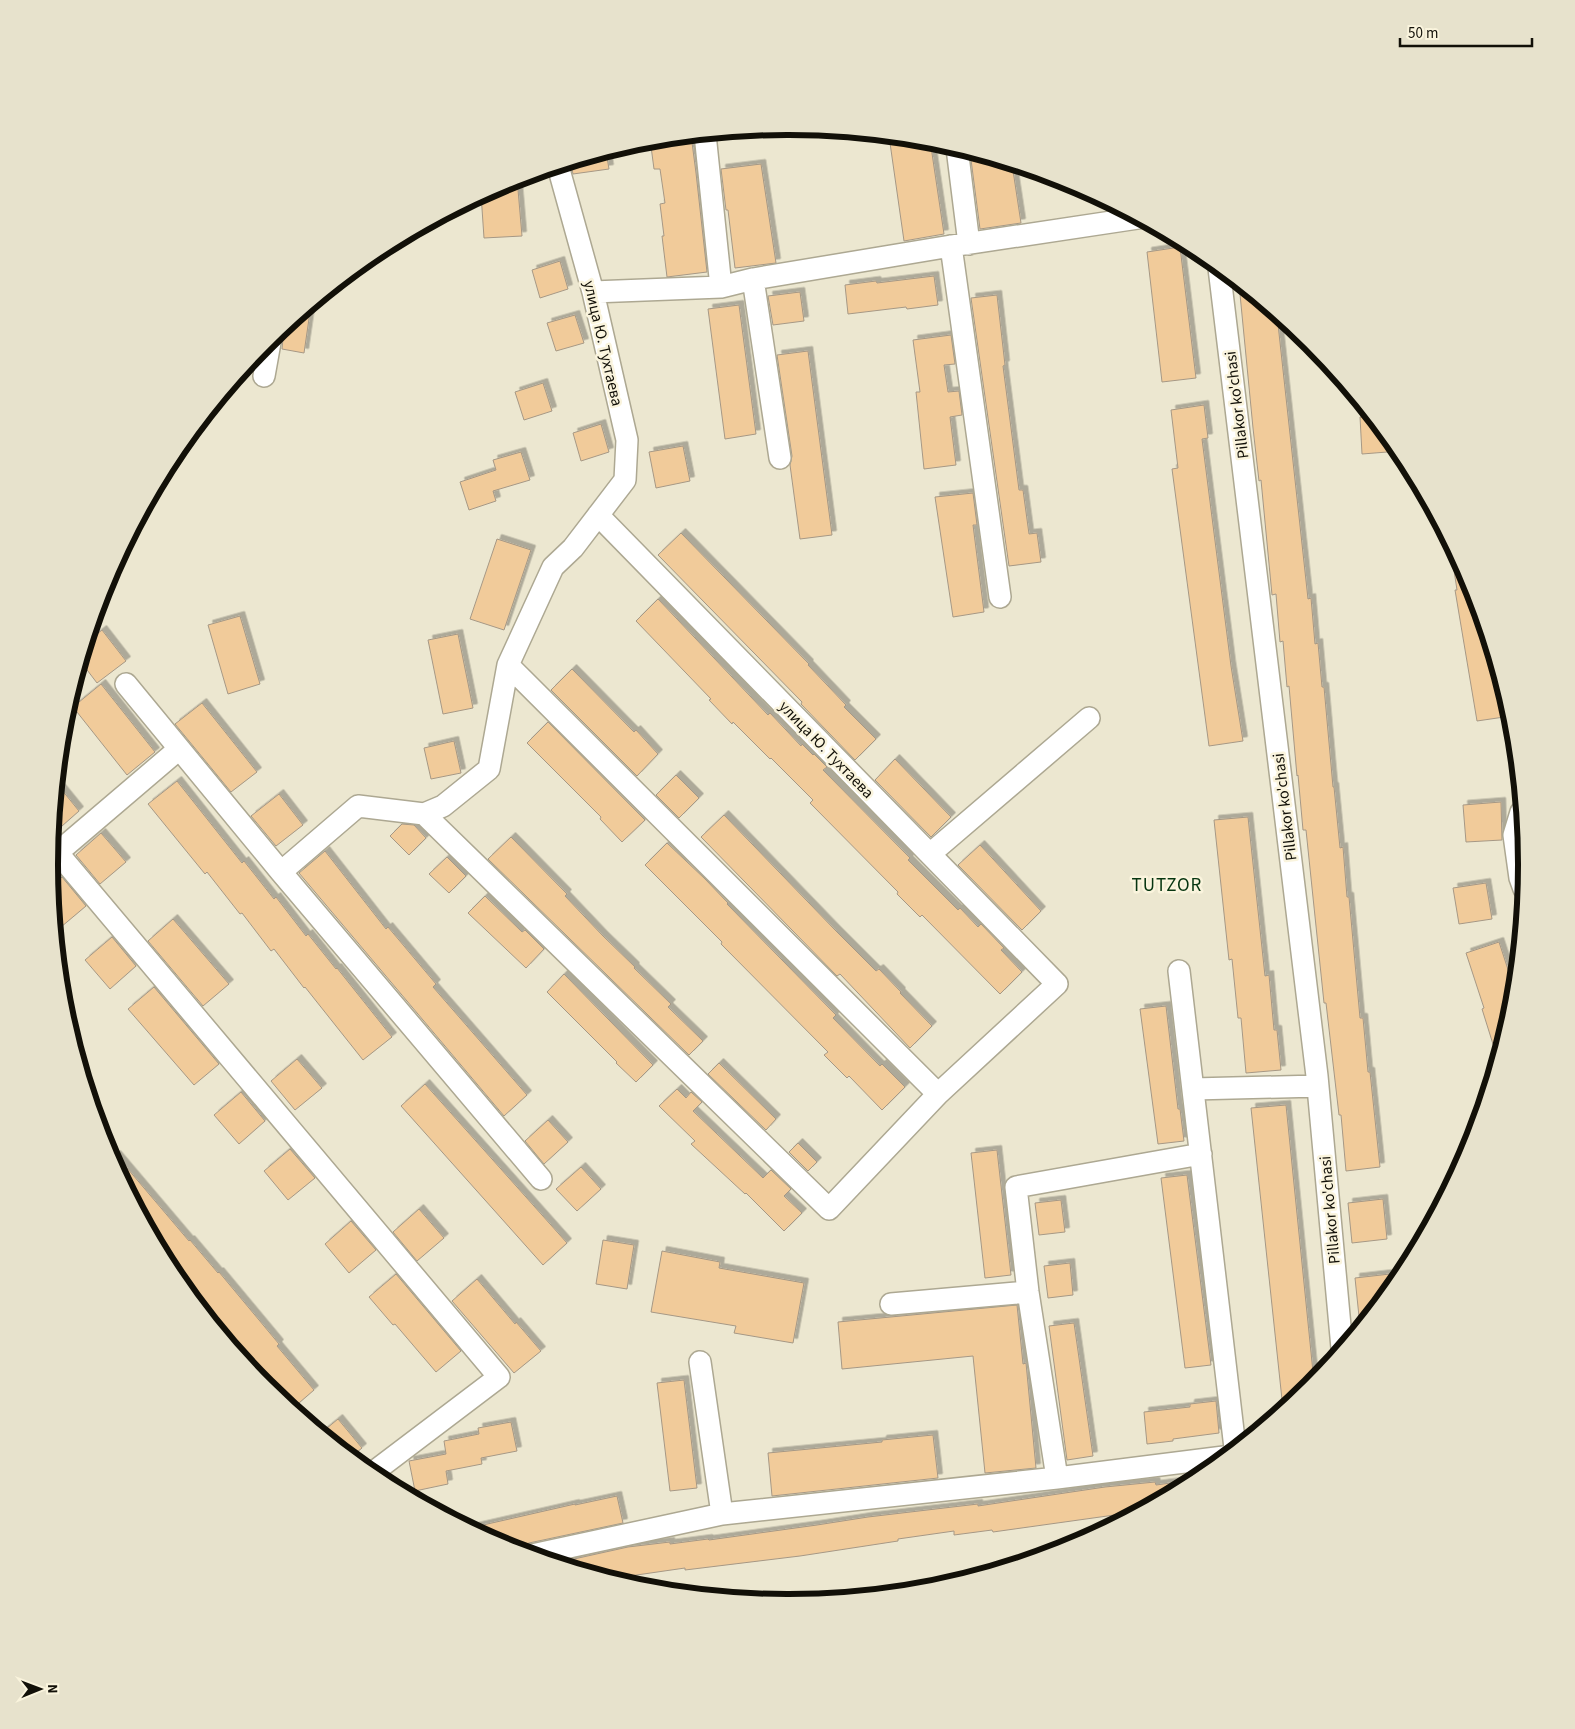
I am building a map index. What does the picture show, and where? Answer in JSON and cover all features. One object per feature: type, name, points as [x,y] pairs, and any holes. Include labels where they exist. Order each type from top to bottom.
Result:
[{"type":"street","points":[[706,140],[721,287]]},
{"type":"street","points":[[957,155],[960,245],[1000,598]]},
{"type":"street","name":"улица Ю. Тухтаева","points":[[424,814],[443,806],[488,769],[508,665],[553,567],[574,548],[625,480],[627,440],[593,292],[559,171]]},
{"type":"street","points":[[593,292],[721,287],[753,279],[1128,219]]},
{"type":"street","name":"Pillakor ko'chasi","points":[[1220,277],[1318,1086],[1346,1334]]},
{"type":"street","points":[[753,279],[780,458]]},
{"type":"street","points":[[264,376],[269,351]]},
{"type":"street","name":"улица Ю. Тухтаева","points":[[598,515],[1056,984],[938,1094]]},
{"type":"street","points":[[281,872],[358,806],[424,814],[829,1209],[938,1094],[508,665]]},
{"type":"street","points":[[126,684],[281,872],[541,1180]]},
{"type":"street","points":[[930,854],[1089,718]]},
{"type":"street","points":[[58,846],[180,749]]},
{"type":"street","points":[[1516,827],[1514,835],[1518,864]]},
{"type":"street","points":[[58,854],[498,1377],[378,1468]]},
{"type":"street","points":[[1179,971],[1234,1442]]},
{"type":"street","points":[[1193,1089],[1318,1086]]},
{"type":"street","points":[[1057,1478],[1028,1292],[1016,1187],[1201,1154]]},
{"type":"street","points":[[891,1304],[1028,1292]]},
{"type":"street","points":[[700,1362],[722,1514]]},
{"type":"street","points":[[544,1552],[722,1514],[1057,1478],[1211,1459]]},
{"type":"building","points":[[692,141],[707,272],[667,277],[660,204],[665,203],[660,169],[654,169],[651,148]]},
{"type":"building","points":[[890,142],[931,149],[944,234],[904,241]]},
{"type":"building","points":[[607,157],[609,169],[573,174],[571,167]]},
{"type":"building","points":[[971,158],[1013,170],[1021,223],[980,229]]},
{"type":"building","points":[[761,164],[776,263],[735,268],[721,169]]},
{"type":"building","points":[[518,186],[522,236],[484,238],[482,202]]},
{"type":"building","points":[[1176,248],[1180,250],[1196,378],[1162,382],[1147,252]]},
{"type":"building","points":[[560,261],[568,289],[540,298],[532,270]]},
{"type":"building","points":[[934,276],[938,305],[848,314],[845,285]]},
{"type":"building","points":[[1240,291],[1278,324],[1308,599],[1311,598],[1315,644],[1318,643],[1322,687],[1324,687],[1340,848],[1343,847],[1360,1018],[1363,1018],[1380,1167],[1346,1171],[1341,1115],[1339,1115],[1326,1003],[1324,1003],[1306,830],[1303,830],[1289,686],[1287,687],[1283,641],[1280,642],[1276,594],[1272,595],[1261,480],[1259,481]]},
{"type":"building","points":[[800,292],[804,321],[773,325],[768,296]]},
{"type":"building","points":[[997,295],[1005,365],[1003,366],[1019,490],[1023,490],[1029,534],[1037,533],[1041,562],[1009,566],[971,298]]},
{"type":"building","points":[[739,305],[756,434],[725,439],[708,309]]},
{"type":"building","points":[[310,313],[304,353],[282,349],[283,339]]},
{"type":"building","points":[[575,315],[584,343],[556,351],[547,323]]},
{"type":"building","points":[[951,335],[955,364],[944,365],[948,392],[959,391],[962,415],[950,417],[956,465],[924,469],[916,392],[920,392],[913,340]]},
{"type":"building","points":[[808,351],[832,535],[800,539],[790,465],[792,456],[777,355]]},
{"type":"building","points":[[543,383],[552,411],[524,420],[515,392]]},
{"type":"building","points":[[1204,405],[1208,438],[1202,439],[1231,666],[1243,741],[1209,746],[1172,469],[1178,468],[1171,410]]},
{"type":"building","points":[[1360,417],[1364,417],[1367,420],[1389,452],[1362,454]]},
{"type":"building","points":[[601,424],[609,452],[581,461],[573,433]]},
{"type":"building","points":[[683,446],[690,481],[656,488],[649,452]]},
{"type":"building","points":[[521,452],[530,480],[493,491],[496,501],[469,510],[460,482],[496,470],[493,460]]},
{"type":"building","points":[[973,493],[977,525],[973,525],[984,612],[953,617],[935,497]]},
{"type":"building","points":[[681,533],[809,664],[846,705],[844,707],[876,739],[855,760],[801,704],[802,702],[658,555]]},
{"type":"building","points":[[497,539],[531,550],[504,630],[470,619]]},
{"type":"building","points":[[1453,566],[1479,630],[1493,676],[1502,717],[1477,721],[1455,590],[1457,590]]},
{"type":"building","points":[[658,599],[768,715],[770,713],[801,746],[802,744],[827,767],[823,770],[910,858],[908,860],[958,910],[960,908],[978,927],[981,924],[1004,948],[1001,950],[1022,972],[1000,994],[922,915],[920,917],[897,894],[898,892],[810,803],[813,800],[733,722],[732,724],[709,700],[711,699],[636,621]]},
{"type":"building","points":[[240,616],[260,684],[228,694],[208,625]]},
{"type":"building","points":[[102,630],[126,661],[97,683],[85,667],[94,636]]},
{"type":"building","points":[[458,634],[473,708],[443,714],[428,640]]},
{"type":"building","points":[[572,669],[634,732],[636,730],[658,754],[637,776],[551,690]]},
{"type":"building","points":[[101,684],[155,752],[127,775],[75,709],[76,705]]},
{"type":"building","points":[[202,703],[257,772],[231,792],[175,724]]},
{"type":"building","points":[[548,722],[645,820],[622,842],[600,819],[601,817],[527,743]]},
{"type":"building","points":[[454,741],[461,773],[431,779],[424,748]]},
{"type":"building","points":[[895,759],[951,817],[931,837],[875,780]]},
{"type":"building","points":[[676,775],[699,798],[679,818],[656,795]]},
{"type":"building","points":[[177,781],[242,863],[244,861],[274,899],[276,897],[306,936],[308,934],[392,1037],[363,1060],[274,949],[271,951],[242,913],[240,914],[207,872],[205,874],[148,804]]},
{"type":"building","points":[[62,790],[79,811],[59,829]]},
{"type":"building","points":[[279,794],[303,825],[276,846],[251,816]]},
{"type":"building","points":[[1501,802],[1502,840],[1466,842],[1463,805]]},
{"type":"building","points":[[724,815],[876,971],[879,969],[932,1026],[910,1048],[840,974],[837,976],[701,837]]},
{"type":"building","points":[[1248,817],[1265,976],[1269,975],[1274,1030],[1277,1030],[1281,1070],[1246,1073],[1241,1018],[1238,1018],[1232,959],[1229,960],[1214,820]]},
{"type":"building","points":[[402,824],[414,825],[426,838],[409,855],[390,836]]},
{"type":"building","points":[[101,833],[126,862],[100,884],[76,855]]},
{"type":"building","points":[[511,837],[567,894],[565,896],[603,936],[671,1004],[668,1007],[703,1041],[689,1055],[488,859]]},
{"type":"building","points":[[667,843],[705,879],[836,1015],[833,1018],[880,1066],[882,1064],[905,1087],[882,1110],[849,1076],[847,1078],[824,1055],[828,1052],[645,865]]},
{"type":"building","points":[[980,845],[1041,911],[1022,930],[958,865]]},
{"type":"building","points":[[325,851],[386,929],[388,927],[436,984],[433,987],[527,1095],[504,1116],[299,873]]},
{"type":"building","points":[[447,857],[466,876],[449,893],[429,874]]},
{"type":"building","points":[[62,877],[86,906],[61,927],[59,912],[58,880]]},
{"type":"building","points":[[1486,883],[1492,919],[1459,924],[1453,888]]},
{"type":"building","points":[[485,896],[522,932],[525,930],[544,949],[526,968],[468,913]]},
{"type":"building","points":[[173,919],[229,984],[203,1006],[148,941]]},
{"type":"building","points":[[112,937],[136,966],[110,989],[85,960]]},
{"type":"building","points":[[1499,942],[1509,972],[1494,1048],[1482,1009],[1484,1008],[1466,953]]},
{"type":"building","points":[[564,974],[653,1065],[636,1082],[547,992]]},
{"type":"building","points":[[154,987],[219,1064],[194,1085],[128,1009]]},
{"type":"building","points":[[1166,1006],[1178,1109],[1180,1109],[1184,1141],[1158,1144],[1140,1009]]},
{"type":"building","points":[[297,1059],[322,1088],[295,1110],[271,1081]]},
{"type":"building","points":[[719,1063],[776,1119],[766,1130],[708,1074]]},
{"type":"building","points":[[425,1084],[567,1243],[543,1265],[401,1106]]},
{"type":"building","points":[[677,1089],[686,1098],[691,1092],[702,1102],[693,1111],[763,1178],[771,1170],[791,1189],[784,1196],[802,1213],[784,1231],[746,1193],[691,1144],[695,1141],[659,1106]]},
{"type":"building","points":[[241,1092],[265,1121],[239,1144],[214,1115]]},
{"type":"building","points":[[1286,1105],[1313,1371],[1282,1401],[1251,1108]]},
{"type":"building","points":[[548,1120],[568,1142],[544,1164],[525,1141]]},
{"type":"building","points":[[798,1143],[817,1162],[808,1171],[789,1152]]},
{"type":"building","points":[[290,1149],[315,1178],[288,1200],[264,1171]]},
{"type":"building","points":[[997,1150],[1011,1275],[985,1278],[971,1153]]},
{"type":"building","points":[[121,1161],[189,1241],[219,1272],[279,1344],[277,1346],[314,1390],[297,1405],[271,1381],[239,1346],[208,1309],[155,1230]]},
{"type":"building","points":[[581,1167],[601,1189],[577,1211],[556,1189]]},
{"type":"building","points":[[1187,1175],[1211,1365],[1185,1368],[1161,1178]]},
{"type":"building","points":[[1383,1199],[1387,1239],[1352,1243],[1348,1203]]},
{"type":"building","points":[[1061,1200],[1065,1232],[1039,1235],[1035,1203]]},
{"type":"building","points":[[419,1209],[444,1238],[417,1261],[393,1232]]},
{"type":"building","points":[[351,1221],[376,1250],[349,1273],[325,1244]]},
{"type":"building","points":[[603,1240],[634,1245],[627,1289],[596,1284]]},
{"type":"building","points":[[662,1251],[720,1262],[719,1268],[804,1283],[793,1343],[734,1333],[736,1326],[651,1312]]},
{"type":"building","points":[[1070,1263],[1073,1295],[1048,1298],[1044,1266]]},
{"type":"building","points":[[396,1274],[461,1351],[436,1372],[369,1297]]},
{"type":"building","points":[[1390,1274],[1359,1318],[1355,1278]]},
{"type":"building","points":[[477,1279],[541,1351],[514,1373],[452,1301]]},
{"type":"building","points":[[1017,1305],[1023,1364],[1026,1363],[1036,1468],[985,1473],[973,1356],[842,1369],[838,1322]]},
{"type":"building","points":[[1074,1323],[1093,1456],[1067,1460],[1049,1326]]},
{"type":"building","points":[[684,1380],[697,1488],[670,1491],[657,1383]]},
{"type":"building","points":[[1216,1401],[1219,1433],[1147,1444],[1144,1412],[1190,1407],[1190,1404]]},
{"type":"building","points":[[338,1419],[362,1448],[356,1453],[325,1429]]},
{"type":"building","points":[[511,1422],[517,1451],[481,1458],[482,1464],[446,1471],[448,1484],[415,1491],[409,1461],[446,1454],[444,1441],[479,1434],[478,1428]]},
{"type":"building","points":[[933,1435],[938,1478],[772,1496],[768,1453]]},
{"type":"building","points":[[1155,1482],[1156,1485],[1175,1482],[1119,1514],[993,1532],[992,1530],[954,1535],[954,1531],[800,1556],[685,1570],[685,1568],[628,1576],[568,1560],[628,1547],[709,1540],[868,1517],[978,1504],[978,1506],[1105,1487]]},
{"type":"building","points":[[617,1496],[623,1523],[524,1545],[480,1526],[575,1504]]},
{"type":"district","name":"TUTZOR","points":[[1167,884]]}]
